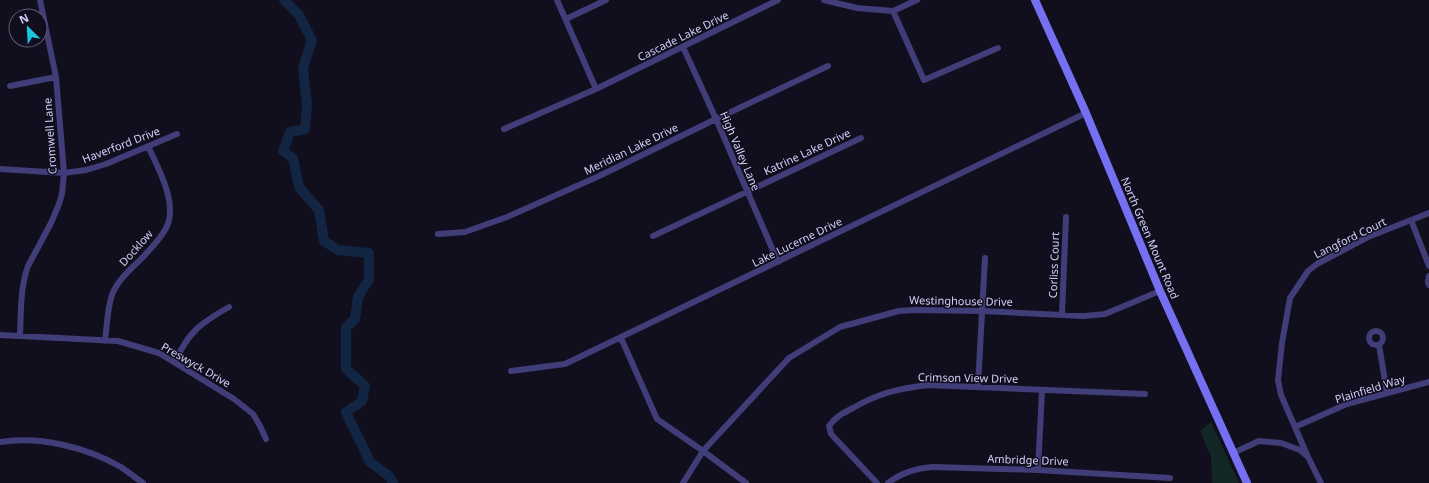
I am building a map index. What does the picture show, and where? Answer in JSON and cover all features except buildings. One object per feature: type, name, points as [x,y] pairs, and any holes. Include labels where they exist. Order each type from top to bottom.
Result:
[{"type":"street","name":"Cromwell Lane","points":[[20,336],[21,301],[26,272],[59,204],[62,194],[64,173],[56,77],[40,0]]},
{"type":"street","points":[[557,0],[596,89]]},
{"type":"street","points":[[566,20],[606,0]]},
{"type":"street","name":"Cascade Lake Drive","points":[[504,129],[596,89],[778,0]]},
{"type":"street","points":[[824,0],[857,8],[893,11],[917,0]]},
{"type":"street","name":"North Green Mount Road","points":[[1035,0],[1086,113],[1160,291],[1247,483]]},
{"type":"street","points":[[893,11],[924,80],[998,48]]},
{"type":"street","name":"High Valley Lane","points":[[683,47],[778,262]]},
{"type":"street","name":"Meridian Lake Drive","points":[[438,234],[465,232],[507,217],[597,177],[828,66]]},
{"type":"street","points":[[10,86],[56,77]]},
{"type":"street","name":"Lake Lucerne Drive","points":[[511,371],[565,364],[1086,113]]},
{"type":"street","name":"Haverford Drive","points":[[0,169],[64,173],[86,170],[106,164],[177,134]]},
{"type":"street","name":"Katrine Lake Drive","points":[[654,236],[860,138]]},
{"type":"street","name":"Docklow","points":[[105,341],[112,295],[132,268],[155,244],[166,228],[170,216],[170,203],[164,182],[148,146]]},
{"type":"street","name":"Langford Court","points":[[1321,483],[1281,395],[1278,380],[1282,342],[1290,298],[1308,271],[1317,264],[1368,237],[1429,213]]},
{"type":"street","name":"Corliss Court","points":[[1062,314],[1066,217]]},
{"type":"street","points":[[1411,220],[1429,266]]},
{"type":"street","points":[[978,386],[985,258]]},
{"type":"street","points":[[1429,276],[1429,285]]},
{"type":"street","name":"Westinghouse Drive","points":[[683,483],[703,451],[789,358],[840,327],[899,311],[915,310],[982,311],[1084,316],[1105,314],[1160,291]]},
{"type":"street","points":[[175,362],[182,347],[195,330],[210,318],[230,307]]},
{"type":"street","name":"Preswyck Drive","points":[[0,335],[118,341],[159,353],[234,399],[253,414],[266,439]]},
{"type":"street","points":[[621,338],[657,419],[746,483]]},
{"type":"street","points":[[1379,345],[1387,393]]},
{"type":"street","name":"Plainfield Way","points":[[1295,427],[1347,404],[1429,382]]},
{"type":"street","name":"Crimson View Drive","points":[[877,483],[831,434],[829,426],[835,418],[866,400],[886,392],[902,388],[927,385],[1144,394]]},
{"type":"street","points":[[1038,470],[1042,390]]},
{"type":"street","points":[[0,442],[11,440],[46,442],[81,449],[120,467],[143,483]]},
{"type":"street","points":[[1233,453],[1259,441],[1272,441],[1300,450],[1308,457]]},
{"type":"street","name":"Ambridge Drive","points":[[888,483],[902,474],[924,468],[1038,470],[1170,478]]},
{"type":"green space","points":[[1211,422],[1239,483],[1212,483],[1211,456],[1200,431]]},
{"type":"waterway","points":[[284,0],[299,15],[312,40],[303,68],[307,105],[305,129],[290,132],[283,151],[293,158],[299,187],[319,210],[324,241],[338,250],[369,253],[369,279],[358,297],[355,319],[346,327],[346,369],[365,386],[362,401],[346,412],[370,462],[389,476],[393,483]]}]
